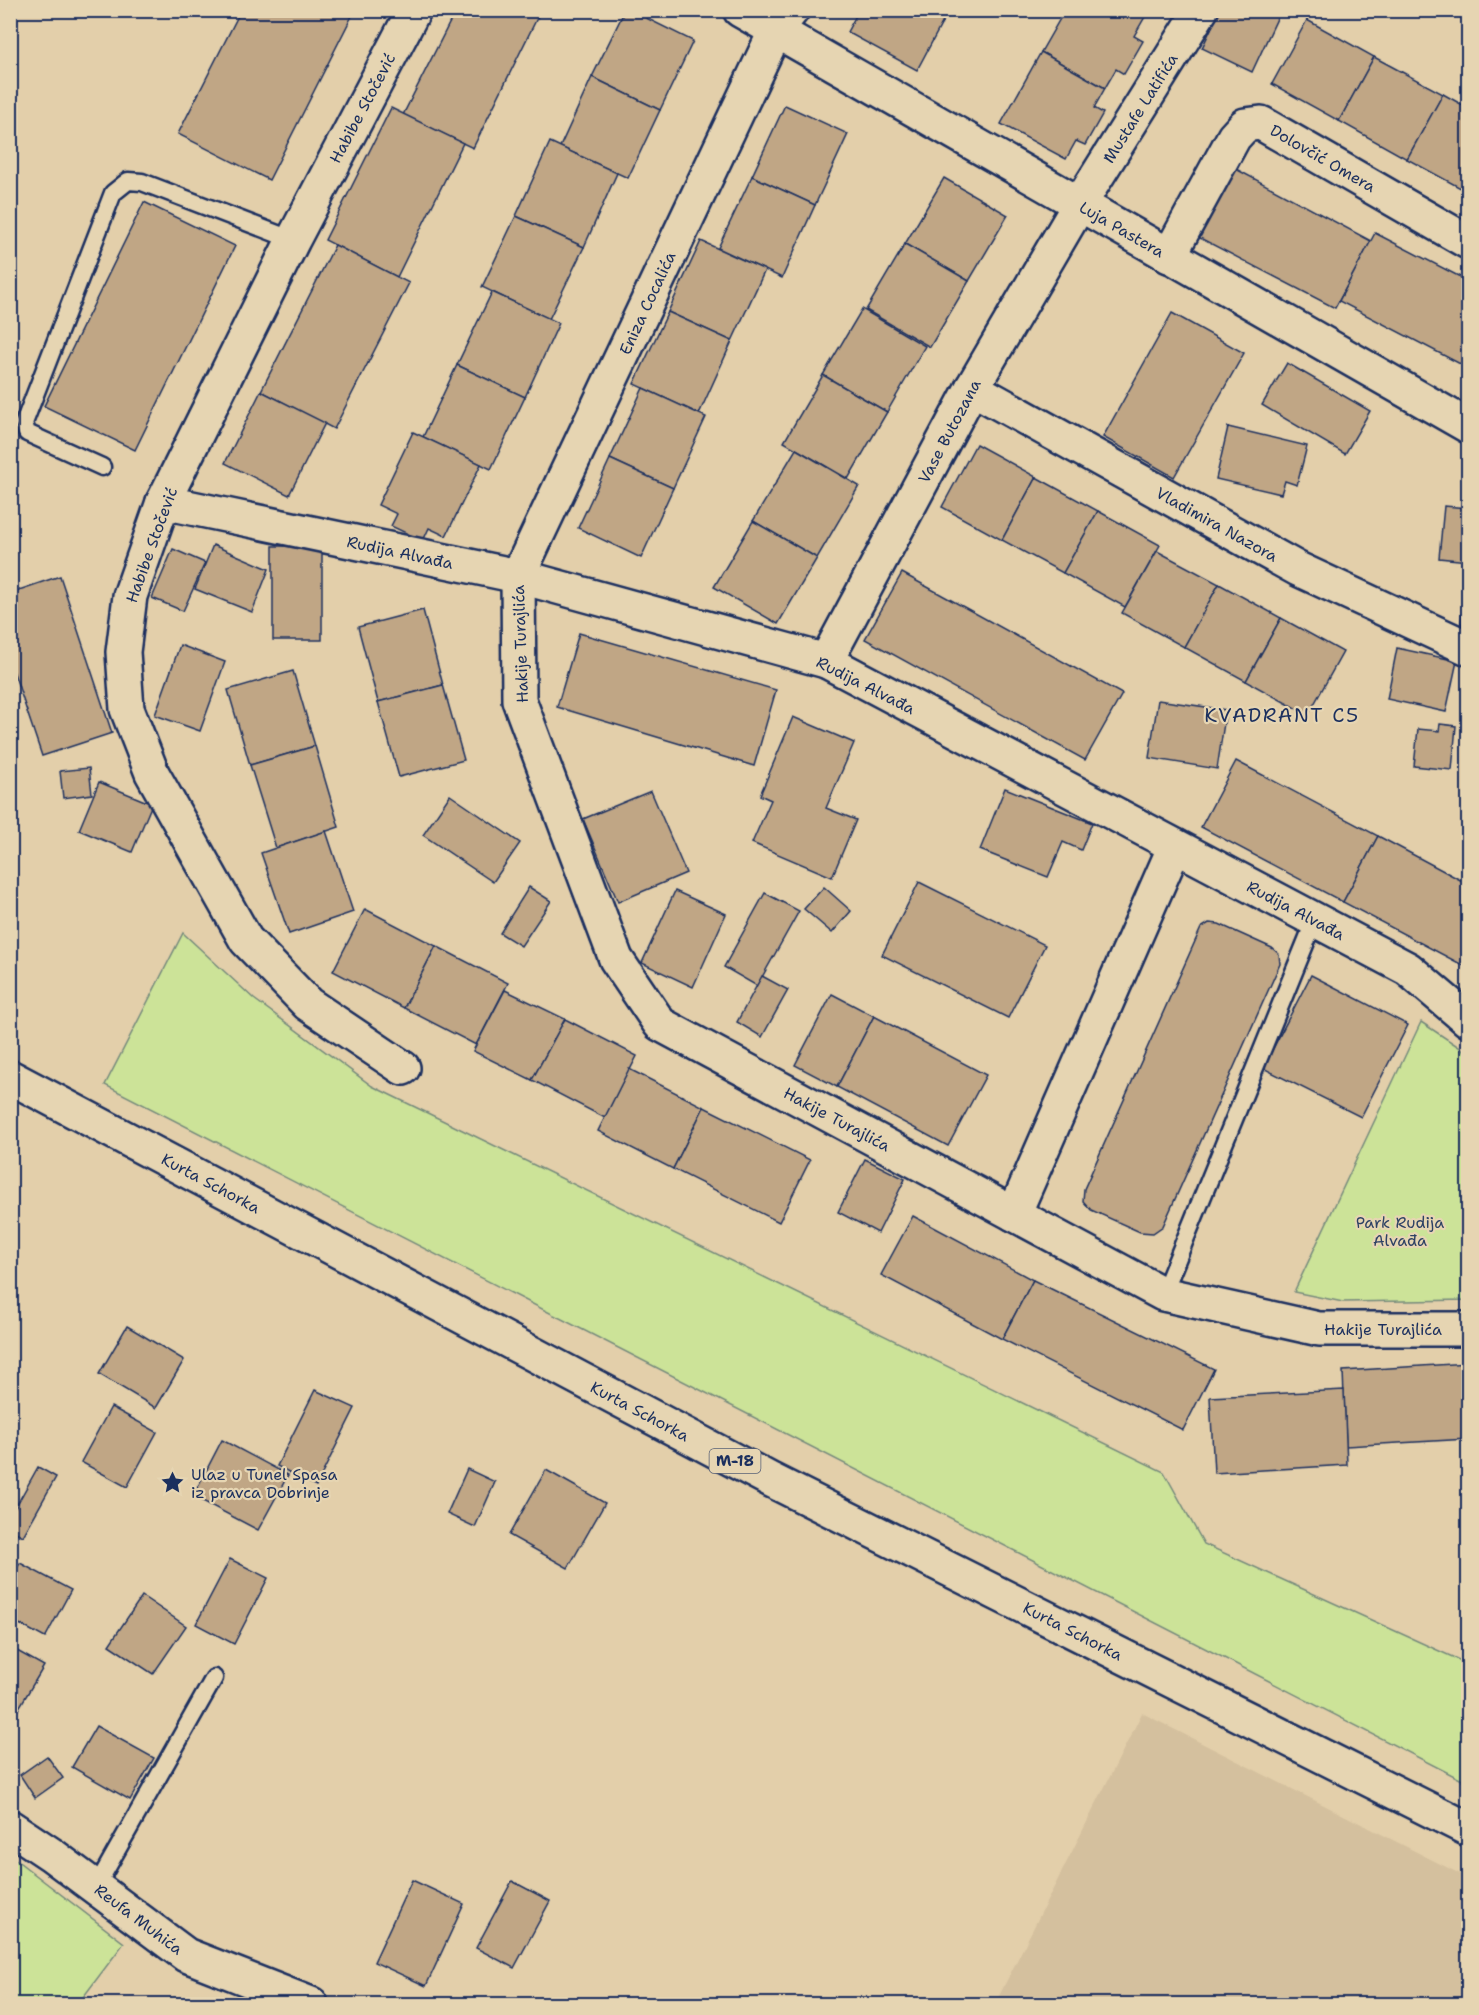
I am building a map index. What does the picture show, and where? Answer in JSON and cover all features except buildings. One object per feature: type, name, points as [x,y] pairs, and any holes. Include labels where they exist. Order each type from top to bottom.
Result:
[{"type":"street","name":"Habibe Stočević","points":[[403,1068],[308,1004],[246,940],[152,773],[128,709],[123,652],[130,596],[164,502],[293,240],[414,10]]},
{"type":"street","points":[[740,10],[784,20]]},
{"type":"street","name":"Mustafe Latifića","points":[[1079,204],[1201,10]]},
{"type":"street","name":"Luja Pastera","points":[[784,20],[1079,204],[1468,426]]},
{"type":"street","name":"Eniza Cocalića","points":[[518,576],[784,20]]},
{"type":"street","name":"Dolovčić Omera","points":[[1168,256],[1234,137],[1245,125],[1261,123],[1468,242]]},
{"type":"street","name":"Vase Butozana","points":[[826,661],[972,388],[1079,204]]},
{"type":"street","name":"Vladimira Nazora","points":[[972,388],[1298,569],[1468,648]]},
{"type":"street","name":"Rudija Alvađa","points":[[164,502],[518,576],[826,661],[1408,969],[1468,1020]]},
{"type":"street","name":"Hakije Turajlića","points":[[518,576],[519,700],[616,959],[660,1024],[1163,1294],[1319,1329],[1468,1329]]},
{"type":"street","points":[[1014,1214],[1174,846]]},
{"type":"street","name":"Kurta Schorka","points":[[10,1077],[771,1480],[1468,1829]]},
{"type":"street","name":"Reufa Muhića","points":[[10,1827],[96,1887],[186,1955],[311,2004]]},
{"type":"lane","points":[[102,467],[27,434],[24,423],[113,193],[128,181],[142,182],[293,240]]},
{"type":"lane","points":[[1163,1294],[1315,920]]},
{"type":"lane","points":[[96,1887],[214,1678]]},
{"type":"shaded area","points":[[1142,1713],[1468,1878],[1468,2004],[995,2004]]},
{"type":"green space","points":[[183,933],[254,999],[372,1086],[1164,1472],[1204,1544],[1468,1664],[1468,1783],[105,1085]]},
{"type":"green space","name":"Park Rudija Alvađa","points":[[1421,1022],[1468,1053],[1468,1300],[1343,1302],[1294,1292]]},
{"type":"green space","points":[[11,1856],[124,1943],[78,2004],[11,2004]]},
{"type":"place","name":"Ulaz u Tunel Spasa iz pravca Dobrinje","points":[[173,1483]]},
{"type":"district","name":"KVADRANT C5","points":[[1282,715]]}]
